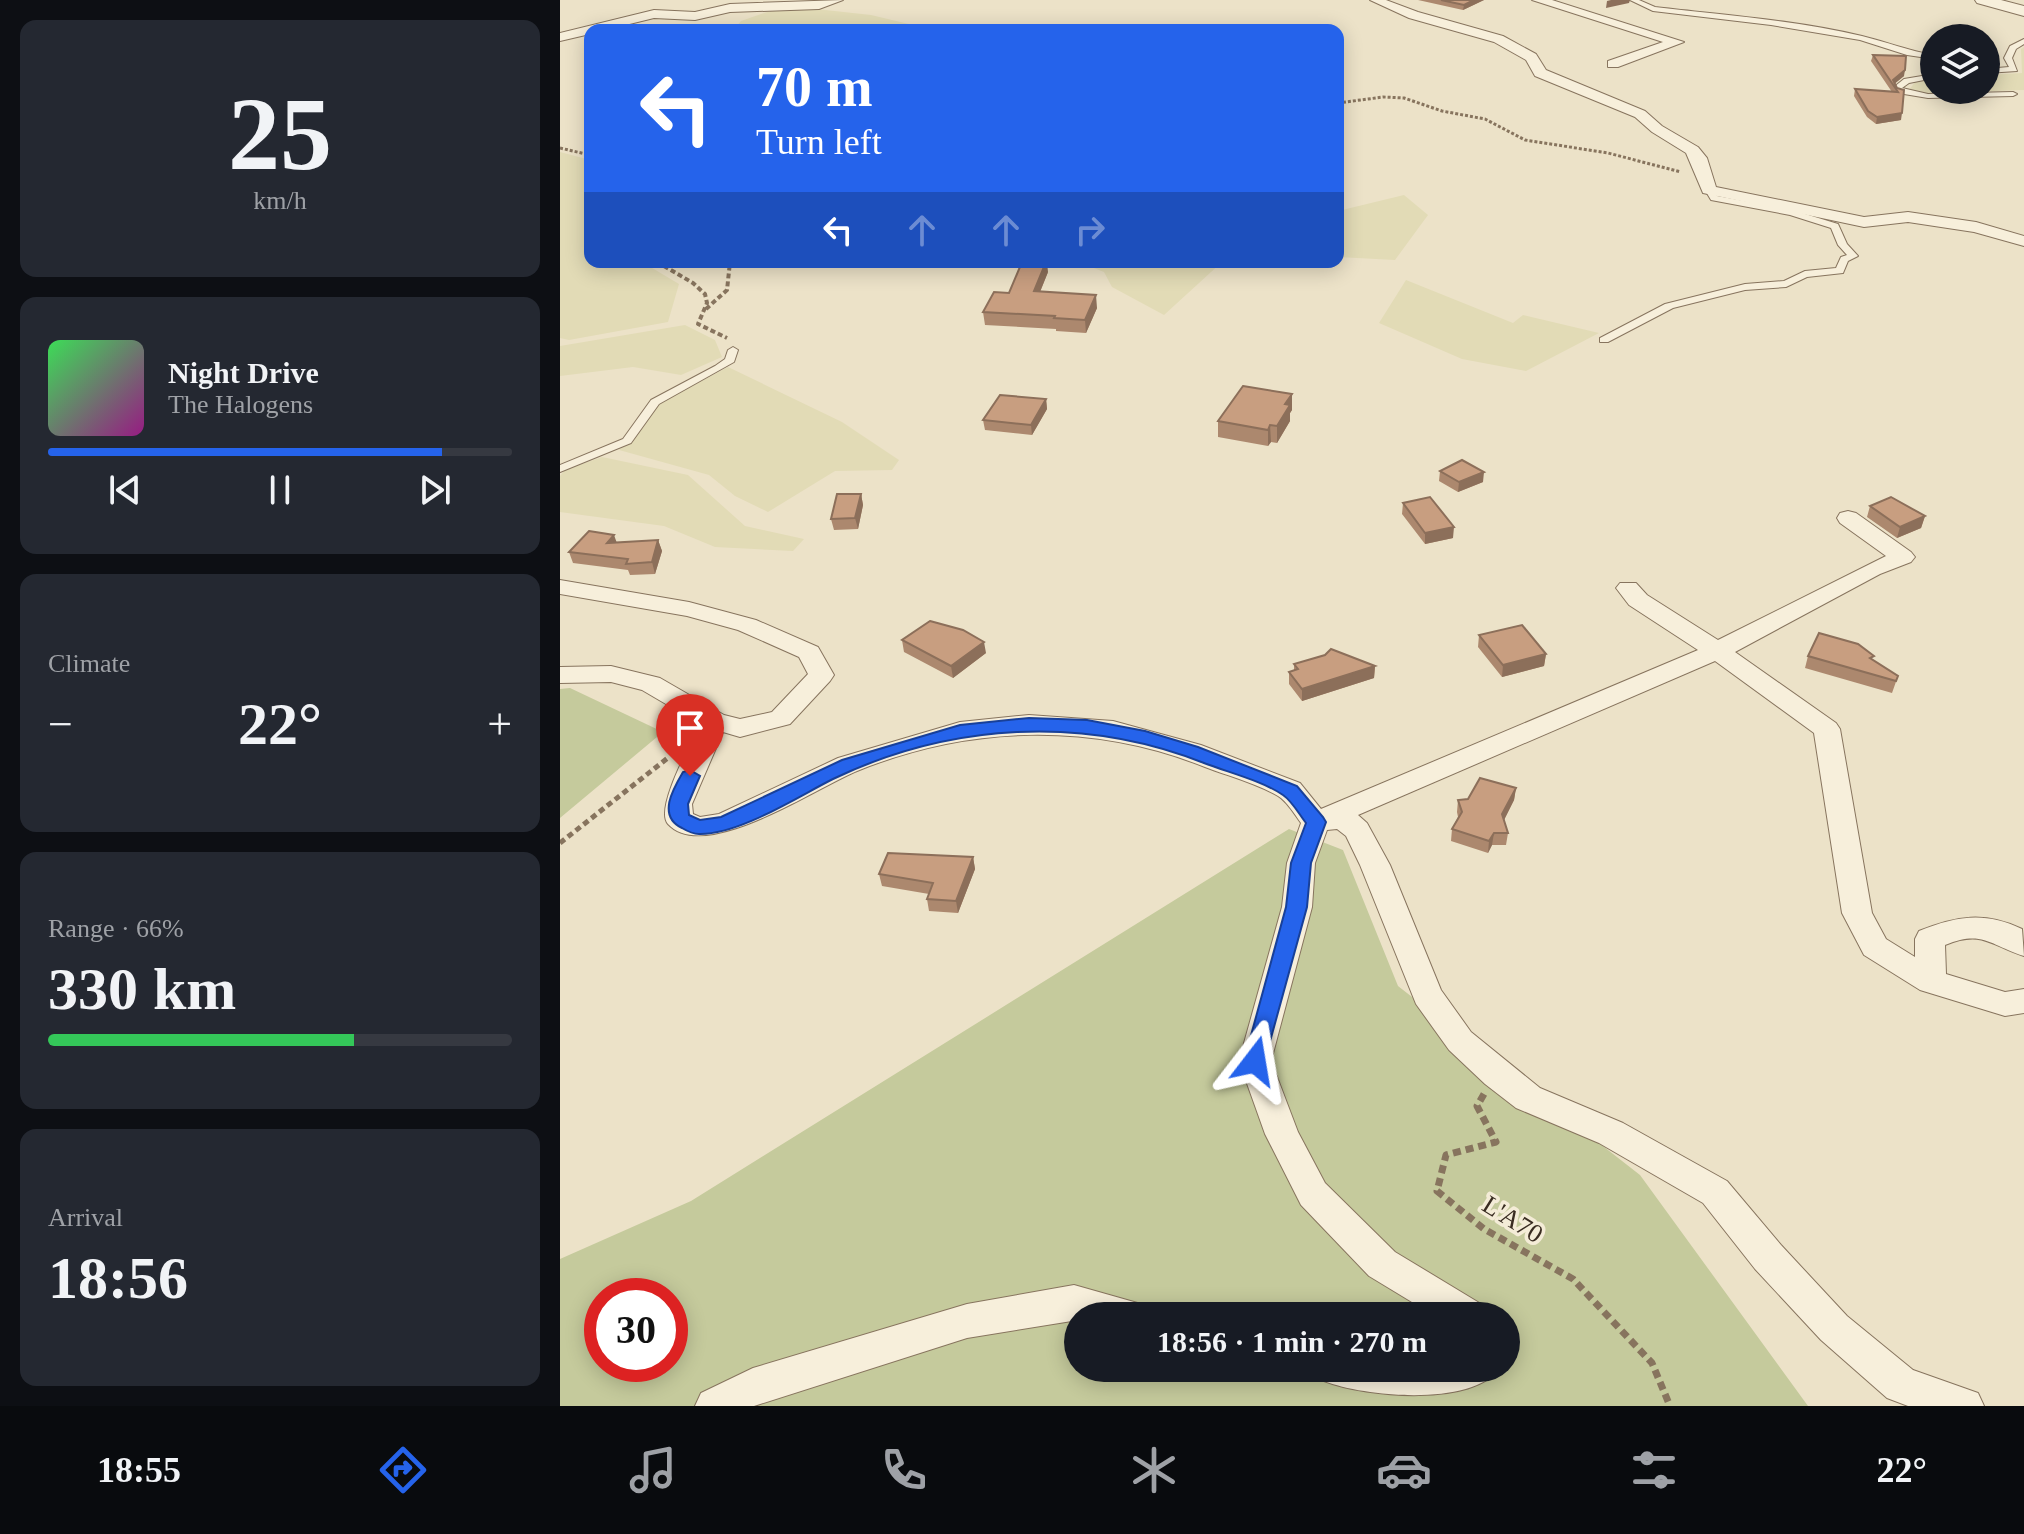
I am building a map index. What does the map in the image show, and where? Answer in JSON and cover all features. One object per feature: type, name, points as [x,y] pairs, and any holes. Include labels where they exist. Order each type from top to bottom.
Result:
[{"type":"street","points":[[612,24],[648,15],[695,16],[730,8],[819,5],[837,0]]},
{"type":"street","points":[[1376,0],[1409,15],[1515,48],[1534,59],[1540,73],[1640,114],[1657,129],[1692,150],[1699,158],[1708,186],[1864,222],[1908,217],[1976,227],[2024,241]]},
{"type":"street","points":[[1538,0],[1677,42],[1613,64]]},
{"type":"street","points":[[1983,0],[2024,11]]},
{"type":"street","points":[[560,37],[584,31]]},
{"type":"street","points":[[1445,1302],[1382,1264],[1313,1194],[1282,1134],[1255,1061],[1297,907],[1301,863],[1316,822],[1717,651],[1872,569],[1903,557],[1848,518]]},
{"type":"street","points":[[560,587],[689,609],[747,625],[809,652],[821,675],[781,718],[740,728],[715,721],[651,684],[611,674],[560,675]]},
{"type":"street","points":[[1628,588],[1638,600],[1717,651],[1827,729],[1857,913],[1875,947],[1931,982],[2005,1004],[2024,1001]]},
{"type":"street","points":[[715,721],[678,804],[679,819],[698,827],[725,823],[848,764],[960,731],[1029,724],[1113,730],[1191,751],[1290,790],[1316,822]]},
{"type":"street","points":[[1316,822],[1343,818],[1357,830],[1375,865],[1427,995],[1460,1041],[1497,1075],[1528,1098],[1611,1133],[1715,1192],[1768,1257],[1834,1328],[1901,1385],[1964,1406]]},
{"type":"street","points":[[1931,982],[1930,939],[1959,926],[2002,930],[2024,945]]},
{"type":"street","points":[[715,1406],[753,1386],[967,1321],[1064,1304]]},
{"type":"street","points":[[1406,1382],[1427,1382]]},
{"type":"lane","points":[[1633,0],[1653,9],[1771,23],[1861,38],[1920,55]]},
{"type":"lane","points":[[2008,58],[2013,48],[2024,41]]},
{"type":"lane","points":[[2000,59],[2008,58]]},
{"type":"lane","points":[[2000,70],[2014,69],[2008,58]]},
{"type":"lane","points":[[1920,79],[1898,87],[1901,91],[1920,95]]},
{"type":"lane","points":[[2000,94],[2013,94]]},
{"type":"lane","points":[[1604,340],[1669,306],[1745,287],[1786,284],[1805,274],[1840,271],[1844,259],[1853,256],[1843,245],[1835,226],[1792,213],[1714,198],[1708,186]]},
{"type":"lane","points":[[560,469],[627,441],[655,402],[719,368],[730,360],[733,350]]},
{"type":"path","points":[[1344,102],[1383,97],[1404,98],[1442,111],[1485,119],[1525,140],[1655,164],[1708,186]]},
{"type":"path","points":[[560,148],[584,154]]},
{"type":"path","points":[[667,268],[697,286],[706,296],[706,310]]},
{"type":"path","points":[[730,268],[730,283],[725,296],[706,310],[698,324],[728,338],[733,350]]},
{"type":"path","points":[[560,843],[715,721]]},
{"type":"path","name":"L'A70","points":[[1497,1075],[1477,1106],[1496,1142],[1446,1155],[1437,1191],[1484,1229],[1573,1279],[1652,1363],[1670,1406]]},
{"type":"shaded area","points":[[807,8],[871,15],[909,24],[738,24],[776,9]]},
{"type":"shaded area","points":[[2024,47],[2024,90],[2000,91],[2000,74],[2022,73],[2021,49]]},
{"type":"shaded area","points":[[1920,81],[1920,92],[1909,90],[1915,82]]},
{"type":"shaded area","points":[[560,152],[584,158],[584,268],[652,268],[679,284],[668,322],[569,340],[560,338]]},
{"type":"shaded area","points":[[1404,195],[1428,215],[1395,260],[1344,257],[1344,210]]},
{"type":"shaded area","points":[[1094,268],[1215,268],[1164,315],[1112,287],[1104,272]]},
{"type":"shaded area","points":[[1406,280],[1513,323],[1523,315],[1599,333],[1526,371],[1462,359],[1379,323]]},
{"type":"shaded area","points":[[685,325],[715,340],[722,357],[681,375],[633,367],[560,376],[560,346]]},
{"type":"shaded area","points":[[728,367],[842,422],[899,460],[892,470],[835,471],[768,512],[735,496],[709,475],[619,450],[662,402]]},
{"type":"shaded area","points":[[602,457],[688,475],[745,526],[804,539],[793,551],[715,547],[664,526],[560,512],[560,476],[565,470]]},
{"type":"green space","points":[[570,688],[663,732],[560,818],[560,689]]},
{"type":"green space","points":[[1289,829],[1343,850],[1398,986],[1640,1175],[1808,1406],[560,1406],[560,1259],[691,1201]]},
{"type":"building","points":[[1441,0],[1474,0],[1464,5]]},
{"type":"building","points":[[1873,55],[1906,56],[1905,70],[1893,80],[1897,88],[1904,90],[1902,113],[1877,117],[1868,111],[1855,89],[1898,92]]},
{"type":"building","points":[[1019,268],[1044,268],[1034,291],[1096,295],[1085,320],[983,312],[994,292],[1009,293]]},
{"type":"building","points":[[1243,386],[1292,394],[1285,404],[1290,405],[1277,426],[1270,425],[1268,430],[1218,421]]},
{"type":"building","points":[[1000,395],[1046,399],[1031,425],[983,420]]},
{"type":"building","points":[[1462,460],[1484,472],[1459,482],[1440,471]]},
{"type":"building","points":[[837,494],[861,494],[855,518],[831,519]]},
{"type":"building","points":[[1430,497],[1454,527],[1425,533],[1403,503]]},
{"type":"building","points":[[1891,497],[1925,516],[1900,527],[1870,506]]},
{"type":"building","points":[[589,531],[614,535],[607,543],[658,540],[652,562],[626,564],[628,559],[569,552]]},
{"type":"building","points":[[930,621],[963,630],[984,642],[951,666],[902,640]]},
{"type":"building","points":[[1522,625],[1546,654],[1503,665],[1479,635]]},
{"type":"building","points":[[1819,633],[1858,644],[1874,656],[1870,658],[1898,676],[1896,681],[1808,656]]},
{"type":"building","points":[[1331,649],[1375,666],[1302,689],[1289,672],[1298,669],[1294,664],[1325,655]]},
{"type":"building","points":[[1480,778],[1516,788],[1502,814],[1508,833],[1494,833],[1489,841],[1452,829],[1462,812],[1458,800],[1468,799]]},
{"type":"building","points":[[888,853],[973,857],[956,901],[927,899],[933,883],[879,874]]},
{"type":"route","points":[[690,776],[678,804],[679,819],[698,827],[725,823],[848,764],[960,731],[1029,724],[1087,726],[1145,737],[1191,751],[1290,790],[1316,822],[1301,863],[1297,907],[1255,1061]]}]
